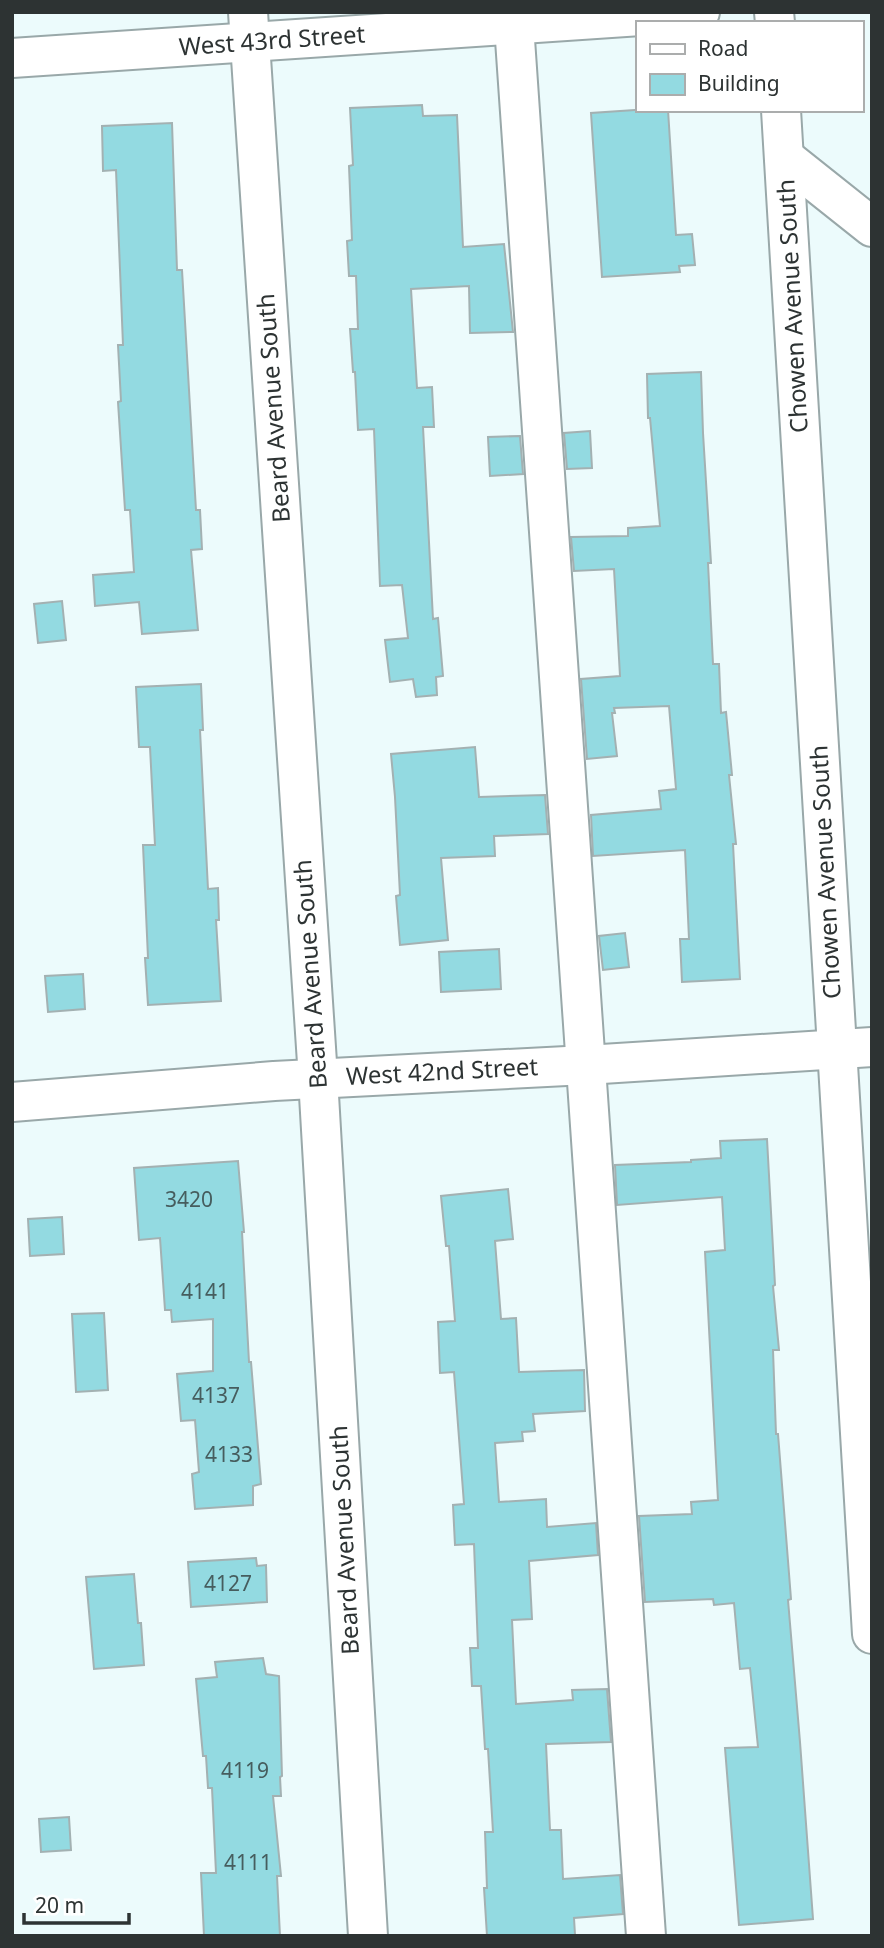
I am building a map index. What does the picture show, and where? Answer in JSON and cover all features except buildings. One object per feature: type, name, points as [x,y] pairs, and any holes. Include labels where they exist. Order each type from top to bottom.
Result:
[{"type":"street","name":"West 43rd Street","points":[[12,58],[249,27],[514,25],[700,12]]},
{"type":"street","points":[[514,25],[646,1936]]},
{"type":"street","name":"Beard Avenue South","points":[[249,27],[318,1078],[368,1936]]},
{"type":"street","name":"Chowen Avenue South","points":[[781,112],[854,1048],[872,1634]]},
{"type":"street","points":[[784,157],[872,227]]},
{"type":"street","name":"West 42nd Street","points":[[12,1102],[318,1078],[854,1048]]}]
